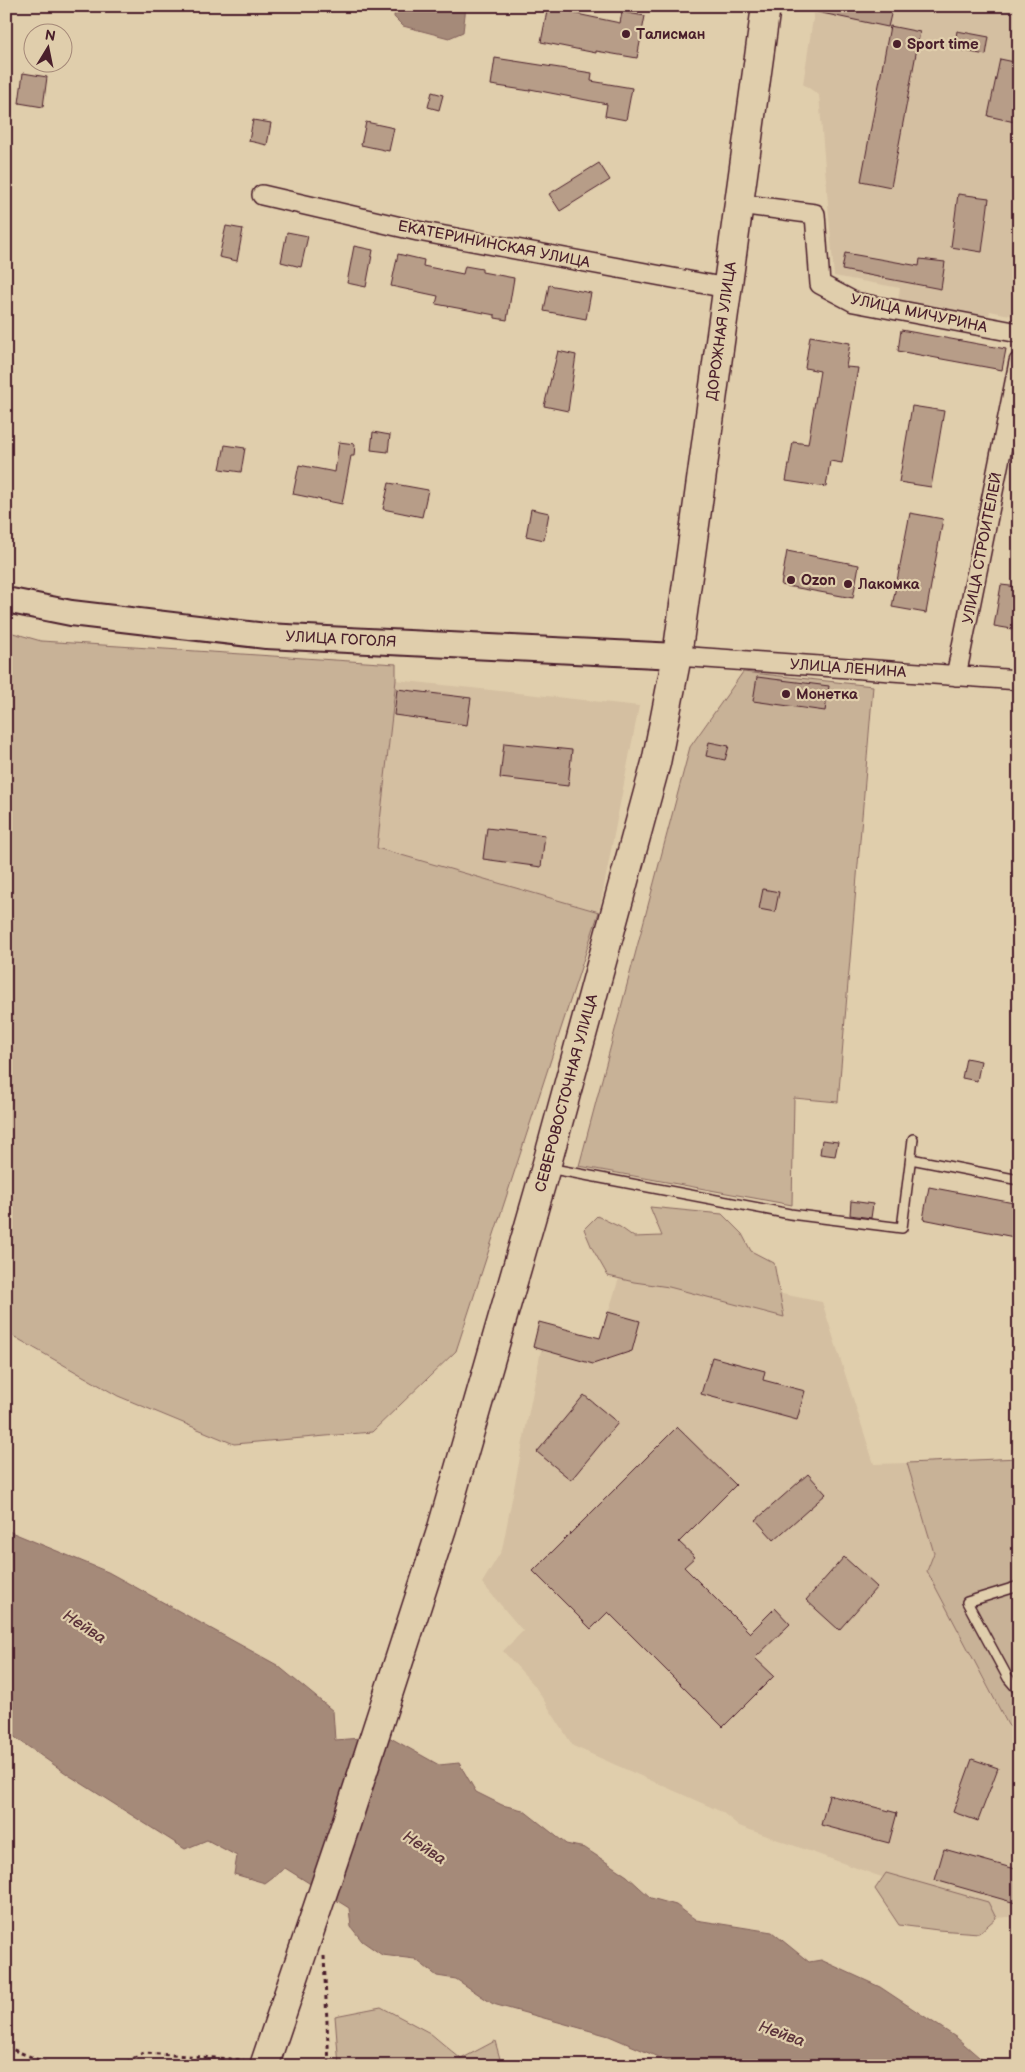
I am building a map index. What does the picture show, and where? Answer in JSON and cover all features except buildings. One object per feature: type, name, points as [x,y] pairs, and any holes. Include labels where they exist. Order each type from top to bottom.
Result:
[{"type":"main road","name":"ДОРОЖНАЯ УЛИЦА","points":[[677,656],[766,6]]},
{"type":"main road","name":"СЕВЕРОВОСТОЧНАЯ УЛИЦА","points":[[256,2064],[346,1824],[442,1528],[546,1167],[656,763],[677,656]]},
{"type":"street","name":"ЕКАТЕРИНИНСКАЯ УЛИЦА","points":[[262,195],[418,231],[727,288]]},
{"type":"street","name":"УЛИЦА МИЧУРИНА","points":[[739,204],[815,214],[820,284],[854,302],[1019,333]]},
{"type":"street","name":"УЛИЦА СТРОИТЕЛЕЙ","points":[[956,676],[1019,362]]},
{"type":"street","name":"УЛИЦА ГОГОЛЯ","points":[[6,600],[71,613],[266,636],[677,656]]},
{"type":"street","name":"УЛИЦА ЛЕНИНА","points":[[677,656],[1019,680]]},
{"type":"lane","points":[[546,1167],[790,1214],[902,1228],[913,1138]]},
{"type":"lane","points":[[911,1159],[1019,1180]]},
{"type":"lane","points":[[1019,1586],[967,1602],[1008,1678],[1019,1691]]},
{"type":"path","points":[[324,1955],[329,2066]]},
{"type":"path","points":[[6,2047],[54,2066]]},
{"type":"path","points":[[119,2066],[144,2053],[240,2059],[256,2064]]},
{"type":"shaded area","points":[[815,6],[1019,6],[1019,317],[990,311],[987,324],[897,307],[900,288],[834,276],[819,95],[803,84]]},
{"type":"shaded area","points":[[6,631],[41,641],[396,664],[396,680],[377,848],[599,912],[456,1351],[372,1432],[234,1444],[118,1396],[6,1332]]},
{"type":"shaded area","points":[[743,672],[873,686],[838,1102],[794,1098],[792,1205],[579,1166],[690,747]]},
{"type":"shaded area","points":[[396,680],[639,706],[599,912],[377,848]]},
{"type":"shaded area","points":[[650,1207],[722,1214],[742,1234],[751,1251],[774,1263],[784,1317],[669,1287],[608,1276],[592,1248],[584,1229],[597,1216],[620,1227],[634,1237],[662,1236]]},
{"type":"shaded area","points":[[624,1262],[822,1302],[874,1464],[907,1463],[934,1553],[927,1571],[1007,1725],[1019,1735],[1019,1916],[996,1918],[739,1826],[722,1812],[573,1746],[534,1685],[503,1651],[523,1631],[482,1583],[502,1550],[541,1350],[533,1347],[539,1322],[588,1335],[584,1346],[597,1349]]},
{"type":"shaded area","points":[[1019,1458],[1019,1735],[1008,1725],[927,1571],[934,1553],[907,1463]]},
{"type":"shaded area","points":[[886,1873],[988,1902],[996,1918],[979,1933],[899,1925],[875,1889]]},
{"type":"shaded area","points":[[381,2007],[430,2033],[461,2059],[495,2041],[502,2066],[339,2066],[335,2016]]},
{"type":"water","points":[[395,6],[466,6],[463,32],[449,38],[403,26],[394,17]]},
{"type":"water","name":"Нейва","points":[[6,1530],[108,1572],[277,1665],[333,1711],[335,1740],[387,1736],[439,1765],[459,1763],[476,1792],[502,1805],[523,1810],[566,1844],[585,1848],[627,1876],[651,1898],[676,1905],[696,1920],[772,1932],[809,1962],[821,1960],[880,1987],[957,2038],[987,2064],[992,2066],[679,2066],[609,2036],[493,2004],[456,1979],[437,1976],[415,1959],[382,1955],[362,1941],[351,1927],[349,1908],[285,1868],[265,1883],[234,1874],[237,1856],[207,1840],[185,1849],[70,1776],[6,1731]]},
{"type":"place","name":"Талисман","points":[[626,34]]},
{"type":"place","name":"Sport time","points":[[897,44]]},
{"type":"place","name":"Ozon","points":[[791,580]]},
{"type":"place","name":"Лакомка","points":[[848,584]]},
{"type":"place","name":"Монетка","points":[[786,694]]}]
